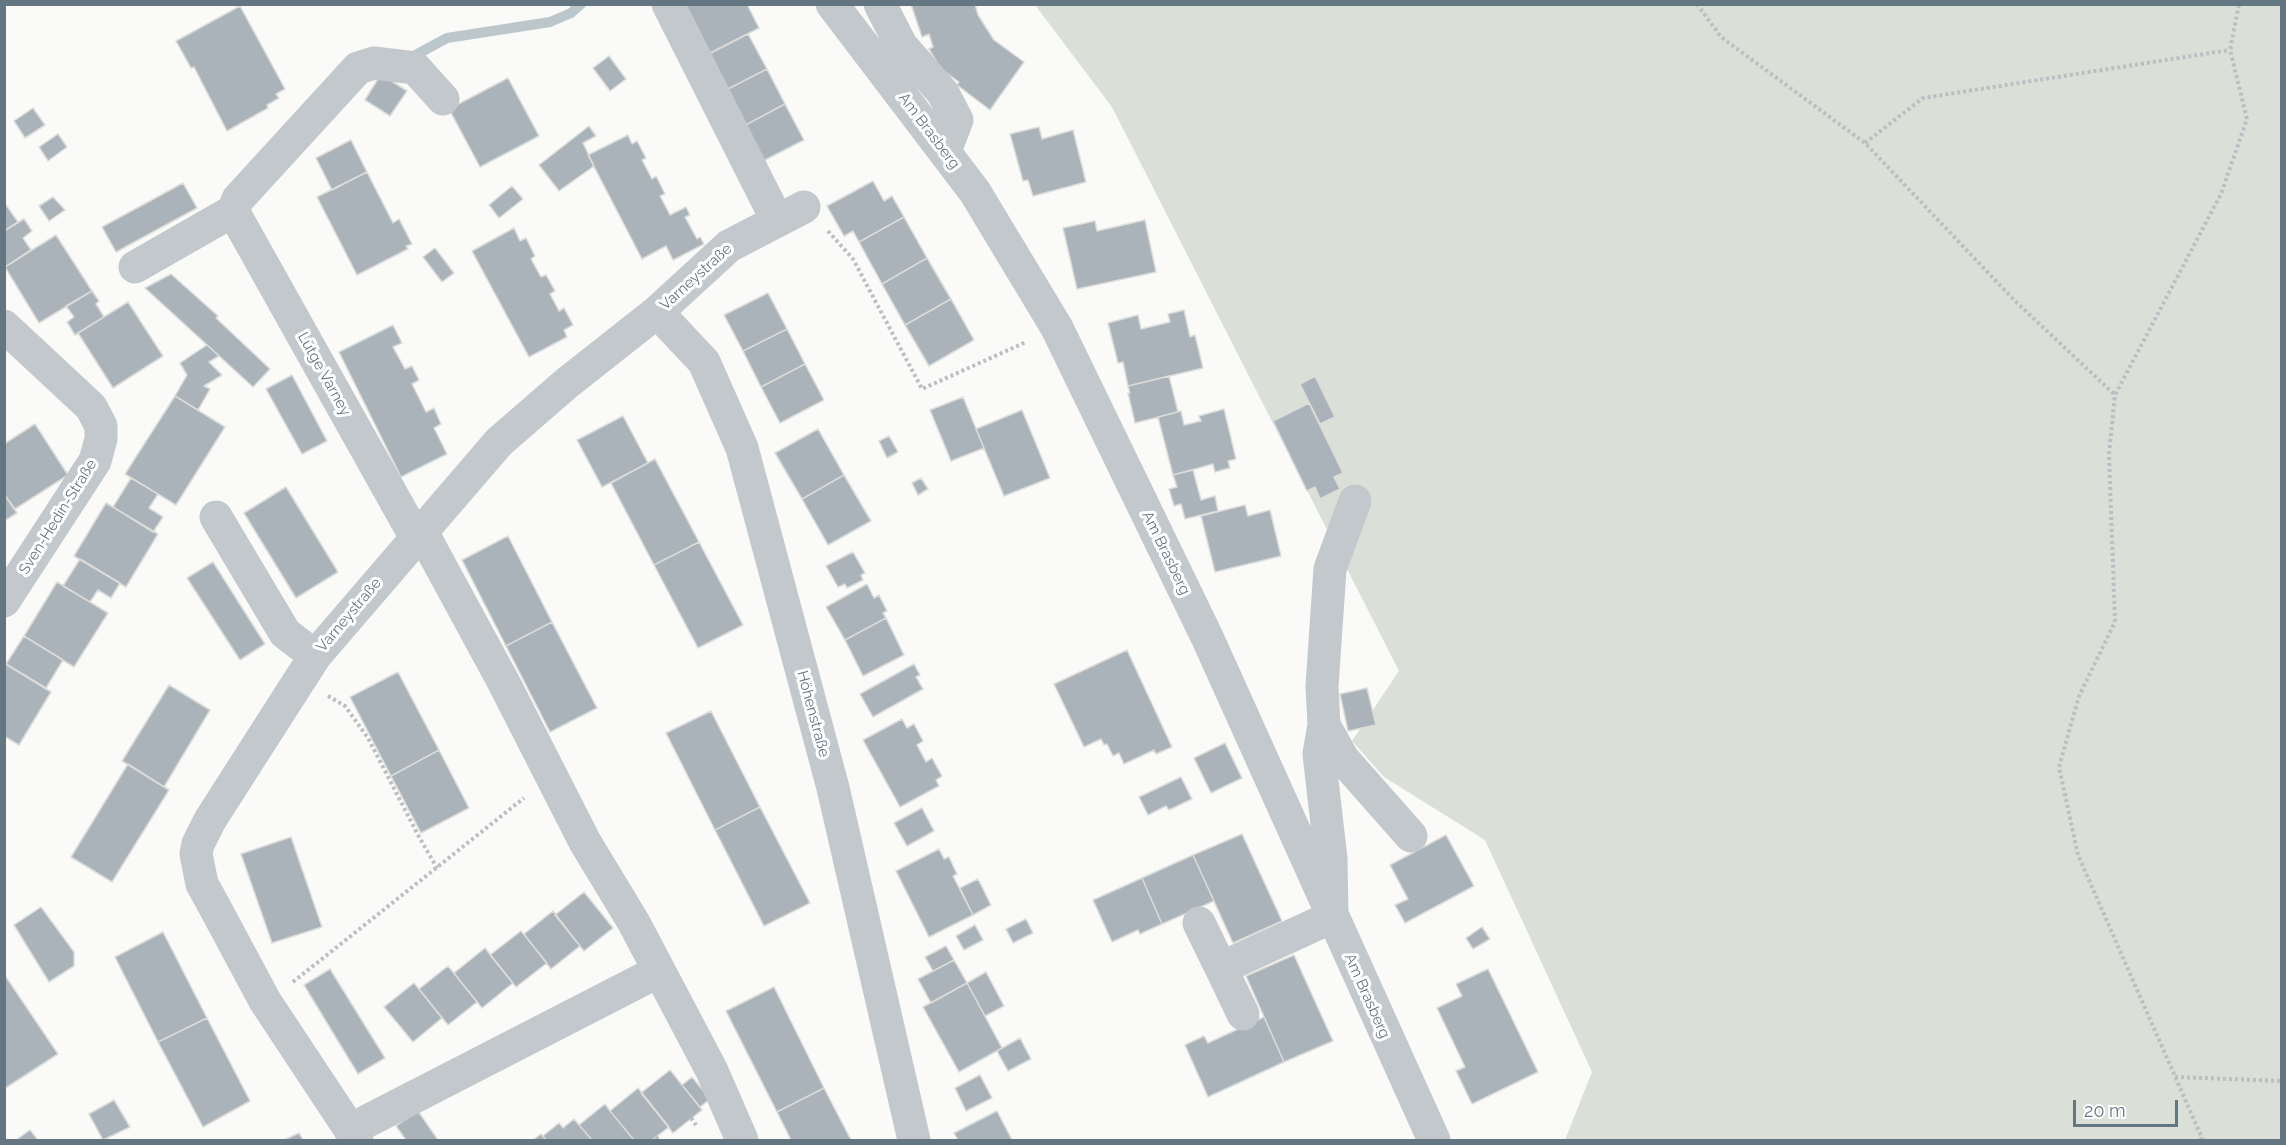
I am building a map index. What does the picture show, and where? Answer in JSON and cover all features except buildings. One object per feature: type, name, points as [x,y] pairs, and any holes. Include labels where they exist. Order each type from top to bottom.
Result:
[{"type":"street","points":[[668,4],[790,214]]},
{"type":"street","name":"Am Brasberg","points":[[831,4],[975,192],[1057,328],[1207,637],[1434,1140]]},
{"type":"street","points":[[880,4],[901,45],[943,93],[957,120],[945,152]]},
{"type":"street","points":[[135,267],[233,211],[238,199],[358,68],[374,63],[415,68],[442,99]]},
{"type":"street","name":"Lütge Varney","points":[[233,211],[418,533],[585,842],[634,923],[712,1071],[742,1140]]},
{"type":"street","name":"Varneystraße","points":[[354,1135],[265,1001],[202,884],[196,854],[198,843],[210,820],[308,667],[418,533],[499,442],[567,383],[657,312],[729,246],[790,214]]},
{"type":"street","name":"Höhenstraße","points":[[657,312],[704,362],[742,448],[833,788],[914,1140]]},
{"type":"street","name":"Sven-Hedin-Straße","points":[[4,326],[91,407],[101,426],[101,439],[95,461],[4,601]]},
{"type":"street","points":[[1221,968],[1332,917],[1331,859],[1319,754],[1324,725],[1322,686],[1330,569],[1355,501]]},
{"type":"street","points":[[216,517],[285,633],[308,667]]},
{"type":"street","points":[[1324,725],[1343,759],[1412,836]]},
{"type":"street","points":[[1199,923],[1243,1014]]},
{"type":"street","points":[[354,1135],[659,971]]},
{"type":"path","points":[[1697,4],[1721,37],[1864,143],[2014,300],[2115,395]]},
{"type":"path","points":[[2200,1140],[2202,1137],[2078,855],[2059,767],[2079,696],[2115,622],[2109,454],[2115,395],[2221,194],[2247,119],[2230,50],[2240,4]]},
{"type":"path","points":[[1864,143],[1923,98],[2230,50]]},
{"type":"path","points":[[790,214],[853,258],[922,389],[1057,328]]},
{"type":"path","points":[[308,667],[356,719],[437,868]]},
{"type":"path","points":[[265,1001],[294,981],[523,798],[554,782]]},
{"type":"path","points":[[2175,1077],[2282,1081]]},
{"type":"shaded area","points":[[1035,5],[2281,5],[2281,1140],[1565,1140],[1592,1072],[1485,840],[1384,777],[1352,741],[1399,671],[1112,107]]},
{"type":"waterway","points":[[410,58],[447,38],[550,22],[571,13],[581,4]]}]
